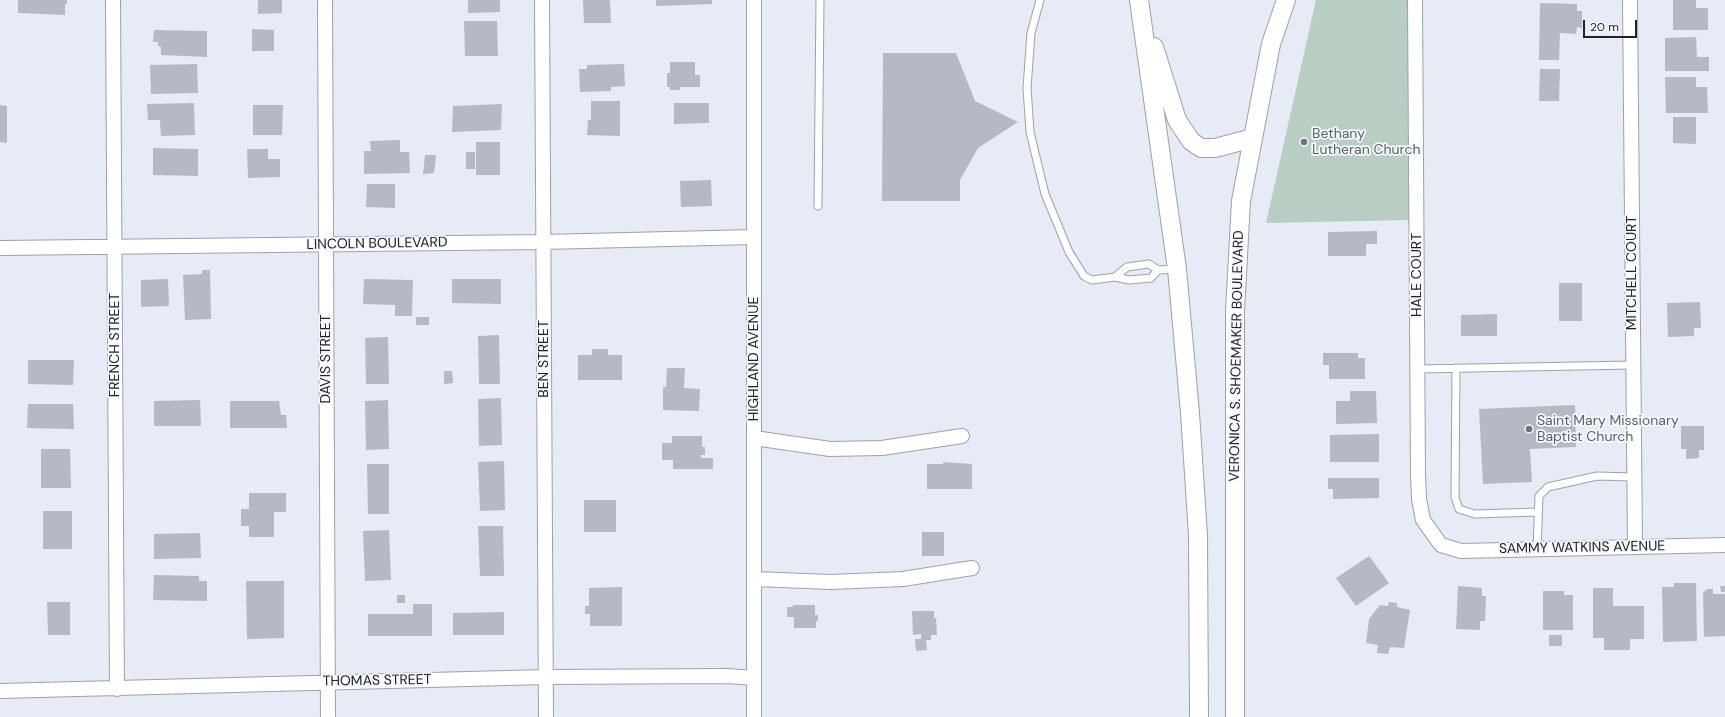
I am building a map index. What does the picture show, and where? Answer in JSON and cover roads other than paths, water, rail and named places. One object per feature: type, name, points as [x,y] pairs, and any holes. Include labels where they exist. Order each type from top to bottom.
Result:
[{"type":"street","name":"FRENCH STREET","points":[[113,0],[117,689]]},
{"type":"street","name":"DAVIS STREET","points":[[324,0],[328,717]]},
{"type":"street","name":"BEN STREET","points":[[542,0],[546,717]]},
{"type":"street","name":"HIGHLAND AVENUE","points":[[754,0],[754,717]]},
{"type":"street","points":[[1139,0],[1177,120],[1191,141],[1201,148],[1215,148],[1253,138]]},
{"type":"street","points":[[1139,0],[1177,269],[1190,413],[1198,535],[1199,717]]},
{"type":"street","name":"VERONICA S. SHOEMAKER BOULEVARD","points":[[1235,717],[1235,311],[1241,201],[1271,44],[1286,0]]},
{"type":"street","name":"HALE COURT","points":[[1415,0],[1419,499],[1423,520],[1441,545]]},
{"type":"street","name":"MITCHELL COURT","points":[[1630,0],[1632,365],[1635,546]]},
{"type":"street","name":"LINCOLN BOULEVARD","points":[[0,248],[543,242],[754,237]]},
{"type":"street","points":[[754,438],[830,449],[882,448],[962,436]]},
{"type":"street","name":"SAMMY WATKINS AVENUE","points":[[1441,545],[1461,551],[1725,545]]},
{"type":"street","points":[[754,579],[831,582],[903,579],[972,568]]},
{"type":"street","name":"THOMAS STREET","points":[[0,692],[546,677],[727,676],[754,678]]},
{"type":"lane","points":[[818,206],[820,0]]},
{"type":"lane","points":[[1040,0],[1031,33],[1027,88],[1030,132],[1044,194],[1069,252],[1084,276],[1092,280],[1115,277],[1129,280],[1151,278],[1158,270]]},
{"type":"lane","points":[[1115,277],[1128,267],[1149,264],[1158,270],[1177,269]]},
{"type":"lane","points":[[1417,368],[1632,365]]},
{"type":"lane","points":[[1456,368],[1455,497],[1459,509],[1475,514],[1538,512]]},
{"type":"lane","points":[[1537,550],[1539,496],[1548,487],[1597,476],[1634,477]]},
{"type":"place","name":"Bethany Lutheran Church","points":[[1304,142]]},
{"type":"place","name":"Saint Mary Missionary Baptist Church","points":[[1529,429]]}]
